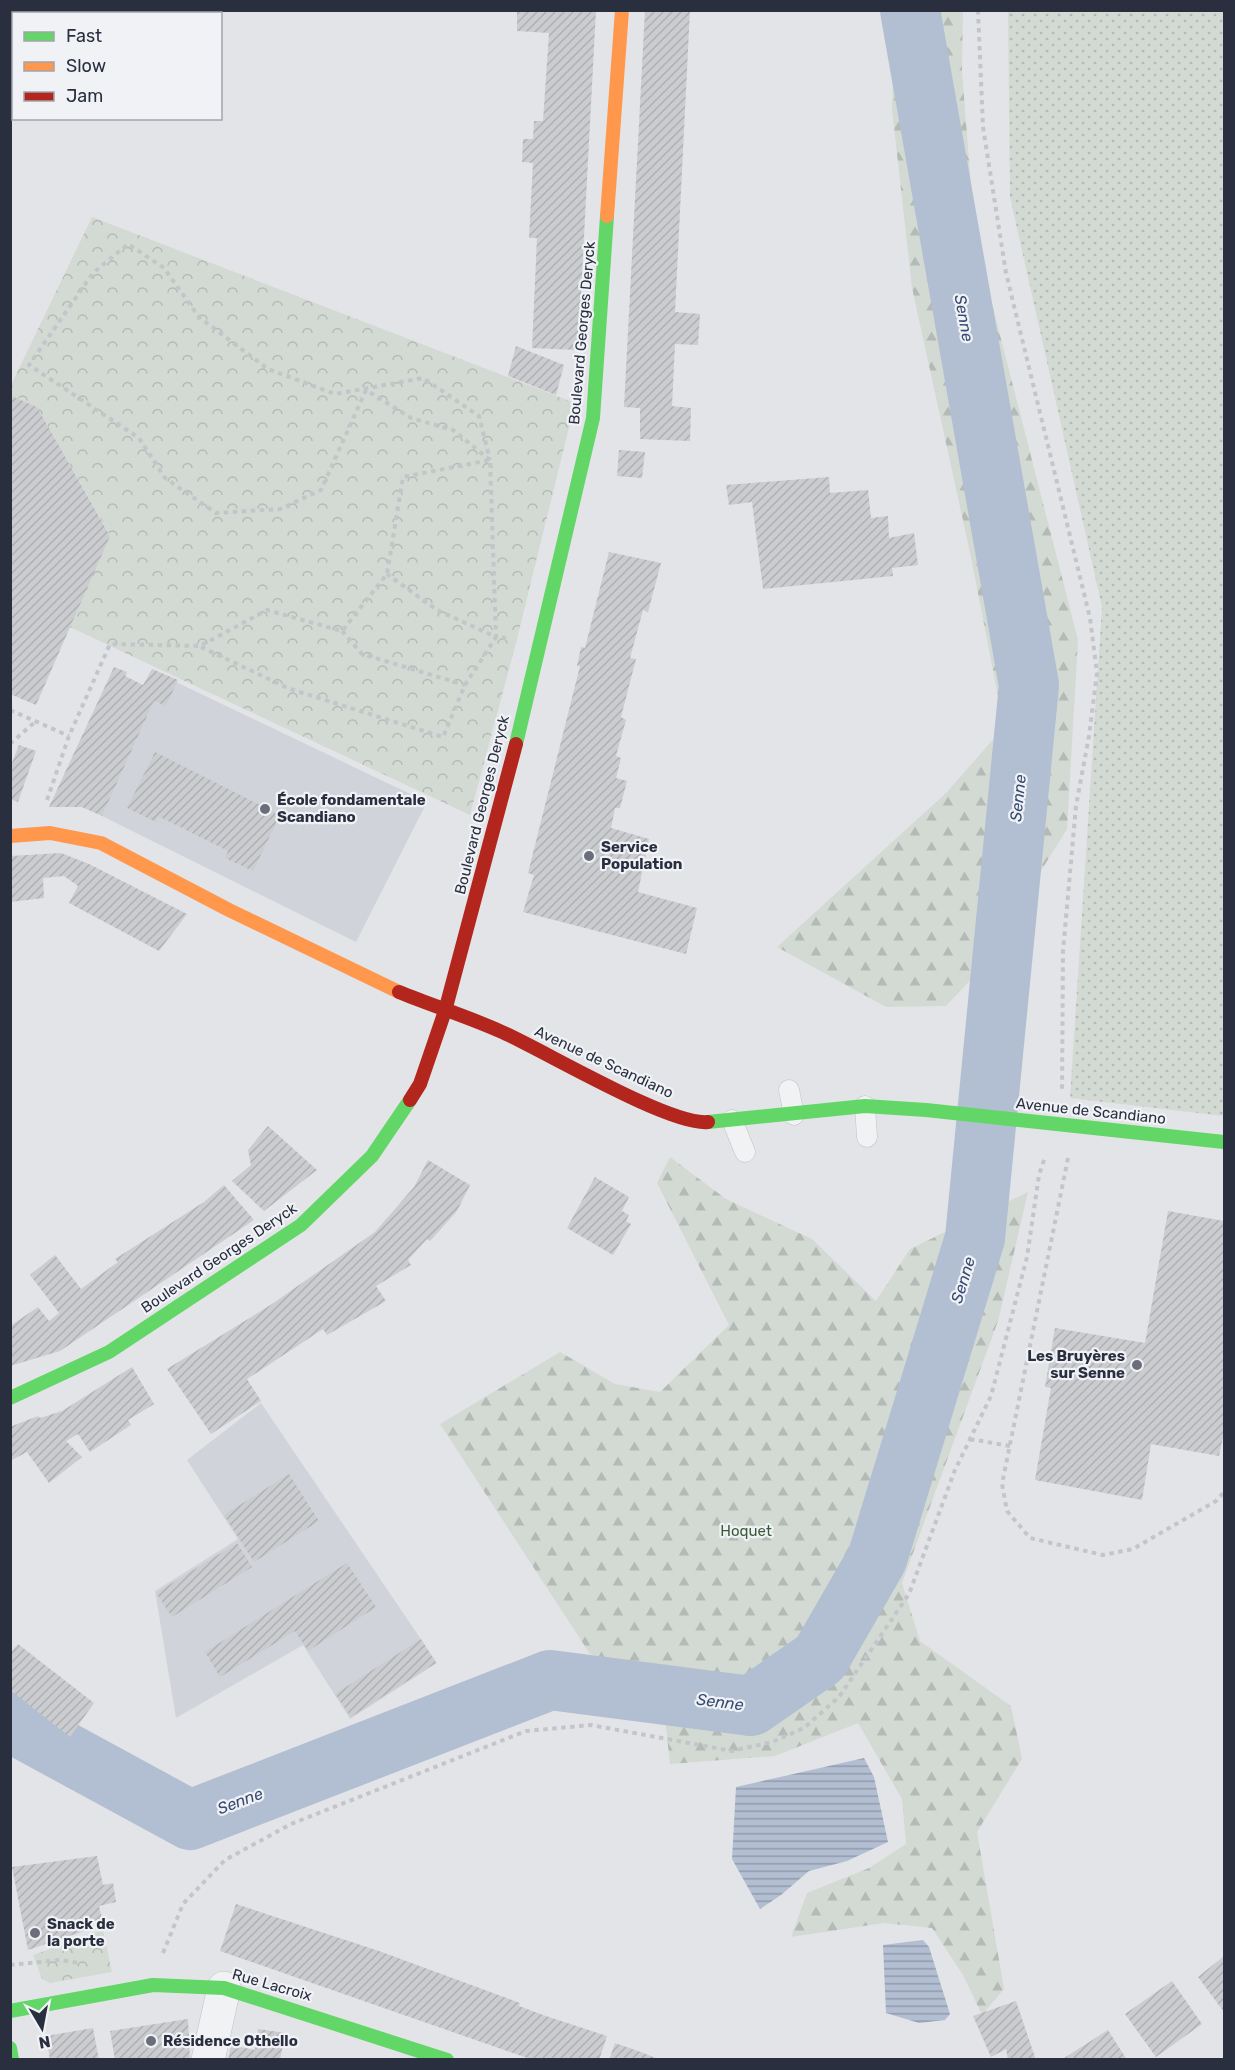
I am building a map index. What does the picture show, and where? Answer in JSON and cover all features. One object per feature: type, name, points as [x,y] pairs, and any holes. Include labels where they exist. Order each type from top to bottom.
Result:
[{"type":"street","name":"Boulevard Georges Deryck","points":[[10,1398],[109,1352],[301,1225],[372,1156],[420,1084],[445,1011],[513,755],[593,418],[622,10]]},
{"type":"street","name":"Avenue de Scandiano","points":[[10,836],[50,833],[101,843],[288,939],[398,992],[502,1032],[647,1104],[699,1123],[865,1106],[926,1110],[1224,1142]]},
{"type":"street","name":"Rue Lacroix","points":[[10,2011],[153,1985],[224,1988],[447,2060]]},
{"type":"street","points":[[208,2060],[224,1988]]},
{"type":"street","points":[[10,2048],[12,2060]]},
{"type":"lane","points":[[789,1090],[794,1115]]},
{"type":"lane","points":[[865,1106],[867,1137]]},
{"type":"lane","points":[[732,1120],[744,1152]]},
{"type":"path","points":[[153,1985],[166,1942],[183,1904],[225,1860],[291,1824],[526,1731],[591,1725],[732,1750],[772,1742],[804,1728],[839,1697],[909,1594],[955,1470],[991,1396],[1027,1257],[1039,1175],[1063,1086],[1063,951],[1076,806],[1089,736],[1097,673],[1090,618],[1006,273],[983,128],[978,10]]},
{"type":"path","points":[[36,833],[69,736],[110,644],[200,646],[290,689],[443,737],[465,686],[495,637],[490,460],[479,416],[423,378],[335,394],[268,369],[199,317],[164,268],[128,244],[93,273],[29,365],[139,438],[165,478],[216,513],[279,509],[321,490],[366,390]]},
{"type":"path","points":[[366,390],[411,418],[453,430],[490,460]]},
{"type":"path","points":[[342,631],[387,574],[402,477],[490,460]]},
{"type":"path","points":[[387,574],[437,610],[495,637],[539,641]]},
{"type":"path","points":[[200,646],[267,610],[342,631],[362,654],[465,686]]},
{"type":"path","points":[[10,710],[69,736]]},
{"type":"path","points":[[10,744],[36,721]]},
{"type":"path","points":[[1074,1125],[1002,1484],[1007,1511],[1030,1538],[1103,1555],[1133,1549],[1216,1501],[1224,1492]]},
{"type":"path","points":[[970,1439],[1010,1446]]},
{"type":"shaded area","name":"École fondamentale Scandiano","points":[[176,682],[427,802],[356,942],[102,816],[154,701],[166,706]]},
{"type":"shaded area","points":[[261,1403],[437,1663],[350,1719],[303,1645],[176,1718],[155,1591],[238,1539],[187,1460]]},
{"type":"green space","points":[[895,11],[963,11],[962,71],[975,237],[1078,640],[1067,829],[978,972],[946,1006],[886,1007],[777,947],[946,793],[1004,727],[971,557],[912,288],[892,109]]},
{"type":"green space","points":[[1008,11],[1224,11],[1224,1116],[1070,1098],[1102,607],[1010,197]]},
{"type":"green space","points":[[92,217],[575,403],[517,639],[470,815],[70,627],[110,535],[37,407],[11,395],[10,387]]},
{"type":"green space","name":"Hoquet","points":[[670,1157],[726,1199],[812,1239],[876,1301],[910,1249],[1028,1192],[998,1321],[902,1583],[920,1641],[1011,1706],[1022,1759],[977,1832],[1004,1989],[982,2015],[963,1975],[932,1928],[884,1923],[791,1937],[807,1893],[869,1868],[906,1844],[902,1799],[858,1723],[775,1756],[670,1764],[660,1672],[590,1654],[440,1424],[560,1352],[615,1384],[660,1392],[729,1325],[657,1183]]},
{"type":"green space","points":[[103,1930],[112,1972],[50,1983],[42,1979],[33,1955]]},
{"type":"water","points":[[864,1758],[874,1777],[888,1842],[847,1861],[809,1871],[781,1895],[760,1909],[732,1859],[736,1787]]},
{"type":"water","points":[[923,1940],[929,1947],[950,2014],[945,2020],[919,2023],[886,2013],[883,1945]]},
{"type":"building","points":[[141,10],[140,12],[82,11]]},
{"type":"building","points":[[517,10],[596,10],[578,350],[532,348],[537,238],[529,238],[533,163],[522,162],[523,139],[533,139],[534,121],[543,121],[549,33],[517,31]]},
{"type":"building","points":[[645,10],[690,10],[675,312],[700,314],[698,345],[675,344],[672,406],[691,408],[690,441],[640,439],[640,408],[624,407]]},
{"type":"building","points":[[516,346],[564,365],[556,395],[508,376]]},
{"type":"building","points":[[10,395],[37,407],[110,536],[36,705],[10,694]]},
{"type":"building","points":[[619,450],[645,452],[642,478],[617,476]]},
{"type":"building","points":[[829,477],[830,493],[868,490],[871,518],[888,516],[889,538],[914,533],[918,565],[892,568],[893,576],[763,589],[752,502],[729,505],[726,485]]},
{"type":"building","points":[[609,552],[661,563],[648,612],[643,610],[630,658],[636,659],[621,717],[626,720],[616,756],[621,758],[616,778],[627,781],[620,808],[615,808],[611,828],[649,839],[638,892],[697,908],[686,954],[523,912],[534,875],[528,873],[580,666],[577,666],[581,647],[585,648]]},
{"type":"building","points":[[114,667],[127,672],[125,676],[143,685],[152,669],[178,680],[166,706],[154,701],[102,816],[82,807],[49,807]]},
{"type":"building","points":[[19,745],[36,751],[18,802],[10,799],[10,768]]},
{"type":"building","points":[[155,752],[280,815],[253,871],[225,858],[228,851],[158,816],[156,822],[127,808]]},
{"type":"building","points":[[61,853],[89,864],[187,914],[159,951],[69,903],[78,886],[64,876],[43,878],[44,898],[10,902],[10,856]]},
{"type":"building","points":[[268,1126],[317,1170],[264,1211],[232,1181],[251,1165],[248,1150]]},
{"type":"building","points":[[428,1160],[470,1185],[457,1211],[430,1241],[427,1239],[408,1260],[411,1265],[376,1286],[386,1301],[327,1335],[323,1329],[247,1379],[261,1401],[211,1434],[167,1369],[272,1304],[375,1232],[414,1187]]},
{"type":"building","points":[[595,1177],[629,1197],[622,1211],[629,1215],[626,1221],[631,1224],[613,1255],[567,1228]]},
{"type":"building","points":[[224,1185],[254,1220],[60,1351],[10,1366],[10,1326],[38,1307],[49,1321],[59,1313],[30,1275],[55,1255],[81,1289],[118,1262],[115,1259],[204,1202]]},
{"type":"building","name":"Les Bruyères sur Senne","points":[[1168,1211],[1224,1221],[1224,1432],[1219,1456],[1151,1444],[1142,1500],[1035,1480],[1051,1388],[1045,1387],[1055,1328],[1145,1343]]},
{"type":"building","points":[[132,1367],[154,1404],[128,1420],[131,1425],[90,1452],[78,1434],[66,1441],[82,1457],[49,1483],[27,1452],[10,1461],[12,1426],[38,1416],[40,1418],[62,1411]]},
{"type":"building","points":[[289,1474],[319,1521],[254,1562],[224,1515]]},
{"type":"building","points":[[237,1543],[252,1567],[172,1617],[156,1593]]},
{"type":"building","points":[[347,1563],[376,1607],[308,1651],[295,1631],[220,1677],[205,1652]]},
{"type":"building","points":[[421,1639],[436,1663],[351,1717],[335,1694]]},
{"type":"building","points":[[18,1644],[94,1703],[70,1737],[10,1690],[10,1653]]},
{"type":"building","points":[[97,1856],[103,1885],[113,1883],[116,1902],[99,1906],[102,1918],[82,1926],[84,1931],[28,1950],[12,1867]]},
{"type":"building","points":[[236,1904],[379,1951],[520,2003],[519,2006],[543,2015],[607,2036],[599,2060],[533,2060],[220,1951]]},
{"type":"building","points":[[1224,1956],[1224,2012],[1198,1977]]},
{"type":"building","points":[[1172,1981],[1202,2024],[1156,2057],[1125,2014]]},
{"type":"building","points":[[1016,2001],[1036,2060],[1008,2060],[1006,2049],[991,2057],[973,2016]]},
{"type":"building","name":"Résidence Othello","points":[[188,2019],[190,2060],[115,2060],[110,2031]]},
{"type":"building","points":[[93,2028],[99,2060],[50,2060],[46,2036]]},
{"type":"building","points":[[258,2029],[285,2033],[280,2060],[228,2060],[231,2045],[255,2050]]},
{"type":"building","points":[[1108,2030],[1127,2060],[1061,2060]]},
{"type":"building","points":[[615,2043],[638,2051],[661,2060],[609,2060]]},
{"type":"waterway","name":"Senne","points":[[10,1722],[190,1820],[550,1680],[751,1706],[820,1658],[877,1559],[975,1238],[1029,685],[910,10]]},
{"type":"traffic: fast","points":[[516,744],[593,418],[607,216]]},
{"type":"traffic: fast","points":[[10,1398],[109,1352],[301,1225],[372,1156],[410,1100]]},
{"type":"traffic: fast","points":[[708,1122],[865,1106],[926,1110],[1224,1142]]},
{"type":"traffic: fast","points":[[10,2011],[153,1985],[224,1988],[447,2060]]},
{"type":"traffic: fast","points":[[10,2048],[12,2060]]},
{"type":"traffic: slow","points":[[607,216],[622,10]]},
{"type":"traffic: slow","points":[[10,836],[50,833],[101,843],[229,910],[399,992]]},
{"type":"traffic: jam","points":[[410,1100],[420,1084],[445,1011],[516,744]]},
{"type":"traffic: jam","points":[[399,992],[477,1021],[522,1041],[637,1100],[690,1120],[708,1122]]},
{"type":"place","name":"École fondamentale Scandiano","points":[[265,809]]},
{"type":"place","name":"Service Population","points":[[589,856]]},
{"type":"place","name":"Les Bruyères sur Senne","points":[[1137,1365]]},
{"type":"place","name":"Snack de la porte","points":[[35,1933]]},
{"type":"place","name":"Résidence Othello","points":[[151,2041]]}]
